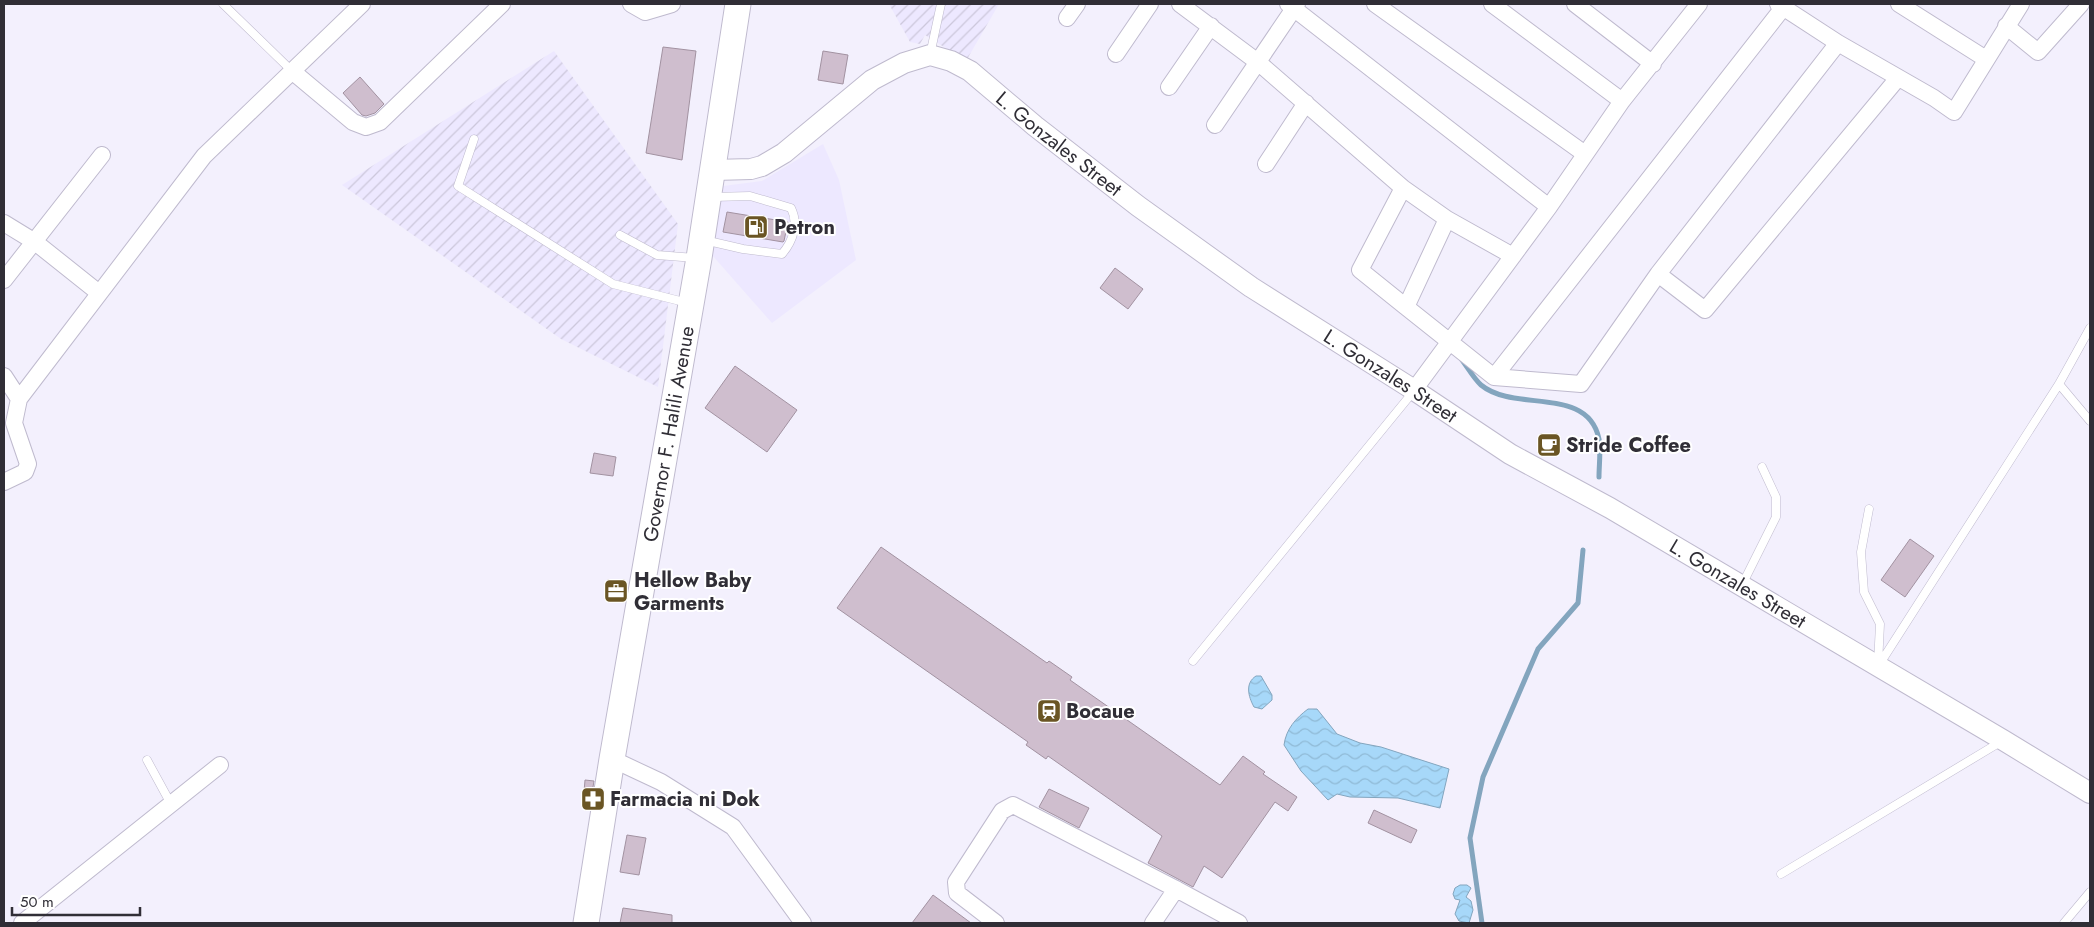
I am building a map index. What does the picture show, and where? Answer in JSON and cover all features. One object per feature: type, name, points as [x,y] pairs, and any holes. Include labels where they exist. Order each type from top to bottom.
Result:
[{"type":"main road","name":"Governor F. Halili Avenue","points":[[586,923],[612,759],[701,249],[738,4]]},
{"type":"street","points":[[4,482],[25,472],[28,464],[14,423],[19,399],[204,156],[362,4]]},
{"type":"street","points":[[292,71],[353,122],[366,127],[380,122],[502,4]]},
{"type":"street","points":[[631,4],[645,12],[672,4]]},
{"type":"street","points":[[1067,18],[1077,4]]},
{"type":"street","points":[[1116,54],[1150,4]]},
{"type":"street","points":[[1180,4],[1259,63],[1403,188],[1447,219],[1513,256]]},
{"type":"street","points":[[1375,4],[1585,154]]},
{"type":"street","points":[[1492,4],[1622,102]]},
{"type":"street","points":[[1575,4],[1653,64]]},
{"type":"street","points":[[1414,390],[1549,207],[1622,102],[1699,4]]},
{"type":"street","points":[[1900,4],[1986,59]]},
{"type":"street","points":[[2006,26],[2038,52],[2081,4]]},
{"type":"street","points":[[1216,125],[1259,63],[1293,5],[1549,207]]},
{"type":"street","points":[[1494,377],[1782,5],[1838,43],[1934,98],[1954,112],[2018,5]]},
{"type":"street","points":[[1169,86],[1211,26]]},
{"type":"street","points":[[1403,188],[1360,270],[1494,377],[1581,384],[1658,274],[1838,43]]},
{"type":"street","points":[[714,170],[762,166],[784,153],[872,80],[904,63],[930,55]]},
{"type":"street","name":"L. Gonzales Street","points":[[930,55],[951,61],[970,71],[1035,126],[1242,281],[1414,390],[1510,454],[1610,508],[2090,793]]},
{"type":"street","points":[[1658,274],[1705,310],[1898,78]]},
{"type":"street","points":[[1266,164],[1306,103]]},
{"type":"street","points":[[4,280],[102,155]]},
{"type":"street","points":[[1406,308],[1447,219]]},
{"type":"street","points":[[4,223],[35,242],[99,293]]},
{"type":"street","points":[[4,376],[19,399]]},
{"type":"street","points":[[612,759],[662,782],[733,827],[803,923]]},
{"type":"street","points":[[22,923],[220,765]]},
{"type":"street","points":[[996,923],[957,893],[956,882],[1002,811],[1013,806],[1239,923]]},
{"type":"street","points":[[1153,923],[1176,889]]},
{"type":"lane","points":[[223,4],[292,71]]},
{"type":"lane","points":[[930,55],[941,4]]},
{"type":"lane","points":[[474,140],[458,186],[613,284],[691,304]]},
{"type":"lane","points":[[620,235],[657,255],[701,249],[743,249],[782,254],[791,243],[796,218],[791,208],[750,196],[709,197]]},
{"type":"lane","points":[[1878,666],[2059,384],[2090,328]]},
{"type":"lane","points":[[2059,384],[2090,421]]},
{"type":"lane","points":[[1193,661],[1414,390]]},
{"type":"lane","points":[[1741,587],[1776,517],[1776,497],[1762,467]]},
{"type":"lane","points":[[1869,509],[1864,529],[1862,560],[1864,592],[1880,624],[1878,666]]},
{"type":"lane","points":[[1781,874],[2003,740]]},
{"type":"lane","points":[[147,760],[171,804]]},
{"type":"lane","points":[[2064,923],[2090,892]]},
{"type":"shaded area","points":[[889,4],[999,4],[966,61],[925,35],[920,44],[910,42]]},
{"type":"shaded area","points":[[554,51],[678,224],[658,387],[561,339],[342,185]]},
{"type":"shaded area","points":[[823,144],[839,180],[856,260],[772,323],[712,255],[723,186],[762,181]]},
{"type":"water","points":[[1256,676],[1261,676],[1272,695],[1272,700],[1262,709],[1254,707],[1249,694],[1250,682]]},
{"type":"water","points":[[1308,709],[1317,709],[1337,734],[1360,743],[1381,747],[1449,769],[1440,808],[1398,798],[1350,797],[1337,794],[1328,800],[1301,771],[1284,745],[1292,724]]},
{"type":"water","points":[[1460,885],[1467,885],[1471,888],[1466,897],[1471,901],[1473,910],[1469,923],[1459,921],[1455,914],[1460,900],[1455,899],[1453,894],[1455,888]]},
{"type":"building","points":[[663,47],[696,51],[682,160],[646,153]]},
{"type":"building","points":[[823,51],[848,55],[843,84],[818,80]]},
{"type":"building","points":[[360,77],[384,104],[375,113],[366,116],[362,115],[343,93]]},
{"type":"building","name":"Petron","points":[[727,212],[788,222],[784,241],[723,232]]},
{"type":"building","points":[[1115,268],[1143,289],[1128,309],[1100,288]]},
{"type":"building","points":[[735,366],[797,410],[767,452],[705,408]]},
{"type":"building","points":[[594,453],[616,457],[613,476],[590,473]]},
{"type":"building","points":[[1910,539],[1934,556],[1905,597],[1881,580]]},
{"type":"building","name":"Bocaue","points":[[881,547],[1047,663],[1049,661],[1072,677],[1070,680],[1220,785],[1243,756],[1265,772],[1263,774],[1297,797],[1288,811],[1275,802],[1222,878],[1204,866],[1193,887],[1148,863],[1162,836],[1048,756],[1046,759],[1026,745],[1028,742],[837,608]]},
{"type":"building","points":[[585,780],[594,781],[590,805],[583,804]]},
{"type":"building","points":[[1049,789],[1089,808],[1079,828],[1039,807]]},
{"type":"building","points":[[1374,810],[1417,830],[1411,843],[1368,823]]},
{"type":"building","points":[[627,835],[646,838],[639,875],[620,872]]},
{"type":"building","points":[[933,895],[971,923],[912,923]]},
{"type":"building","points":[[623,908],[672,915],[672,923],[620,923]]},
{"type":"waterway","points":[[1462,360],[1478,383],[1495,393],[1512,398],[1549,402],[1581,412],[1592,422],[1599,439],[1599,477]]},
{"type":"waterway","points":[[1482,923],[1470,838],[1483,777],[1538,649],[1578,603],[1583,550]]},
{"type":"place","name":"Petron","points":[[756,227]]},
{"type":"place","name":"Stride Coffee","points":[[1549,445]]},
{"type":"place","name":"Hellow Baby Garments","points":[[616,591]]},
{"type":"place","name":"Bocaue","points":[[1049,711]]},
{"type":"place","name":"Farmacia ni Dok","points":[[593,799]]}]
